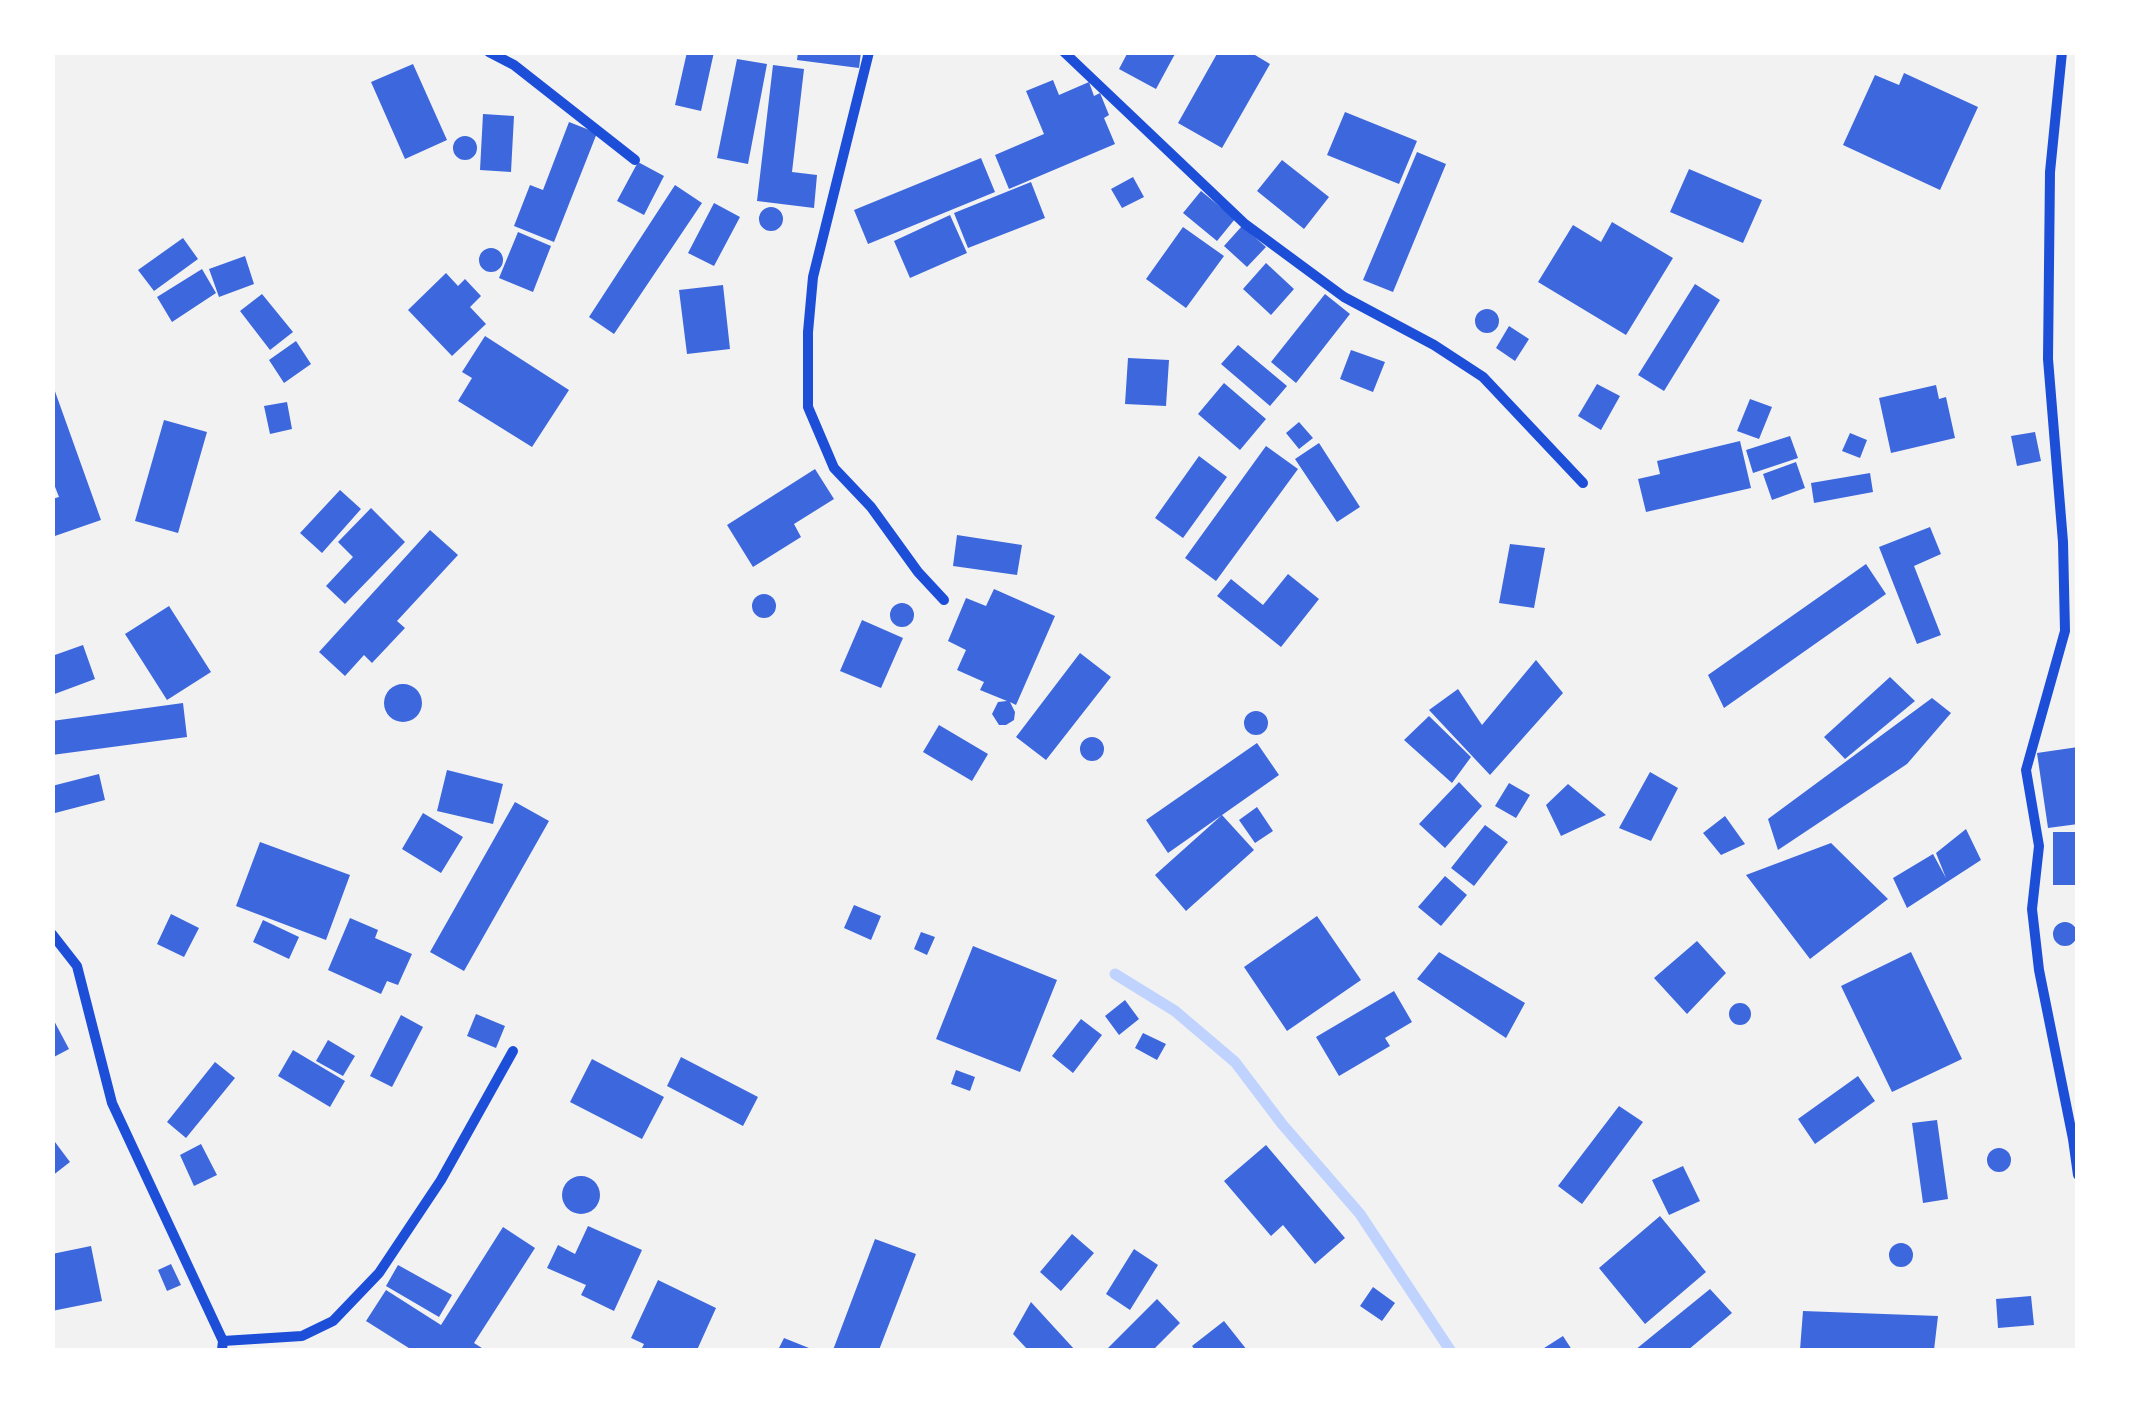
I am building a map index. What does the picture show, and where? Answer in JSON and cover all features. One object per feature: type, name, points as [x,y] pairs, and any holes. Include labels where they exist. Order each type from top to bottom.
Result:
[{"type":"street","points":[[489,52],[514,65],[635,160]]},
{"type":"street","points":[[868,52],[814,277],[808,332],[808,408],[834,468],[944,600]]},
{"type":"street","points":[[1064,52],[1246,224],[1344,296],[1434,344],[1482,377],[1583,483]]},
{"type":"street","points":[[2062,52],[2050,172],[2048,358],[2063,542],[2064,631],[2026,770],[2040,846],[2032,909],[2039,970],[2078,1176]]},
{"type":"street","points":[[52,934],[77,966],[112,1103],[223,1346],[302,1336],[333,1321],[380,1273],[441,1180],[513,1051]]},
{"type":"building","points":[[687,52],[714,52],[701,111],[675,105]]},
{"type":"building","points":[[798,52],[861,52],[859,68],[797,60]]},
{"type":"building","points":[[1128,52],[1176,52],[1156,89],[1119,69]]},
{"type":"building","points":[[1218,52],[1250,52],[1270,64],[1222,148],[1178,123]]},
{"type":"building","points":[[737,59],[767,64],[748,164],[717,158]]},
{"type":"building","points":[[413,64],[447,140],[405,159],[371,82]]},
{"type":"building","points":[[773,65],[804,69],[792,172],[817,175],[814,208],[757,201]]},
{"type":"building","points":[[1904,73],[1978,107],[1940,190],[1843,145],[1875,75],[1899,85]]},
{"type":"building","points":[[1053,80],[1059,95],[1089,82],[1094,96],[1100,93],[1109,115],[1104,118],[1115,144],[1009,189],[995,155],[1044,134],[1026,91]]},
{"type":"building","points":[[1345,112],[1417,141],[1399,184],[1327,155]]},
{"type":"building","points":[[483,114],[514,116],[511,172],[480,170]]},
{"type":"building","points":[[569,122],[597,133],[554,242],[514,226],[530,185],[543,190]]},
{"type":"building","points":[[465,136],[477,148],[465,160],[453,148]]},
{"type":"building","points":[[1417,152],[1446,164],[1393,292],[1363,280]]},
{"type":"building","points":[[981,158],[995,192],[868,244],[854,210]]},
{"type":"building","points":[[1282,160],[1329,197],[1304,229],[1257,191]]},
{"type":"building","points":[[638,162],[664,176],[644,215],[617,201]]},
{"type":"building","points":[[1689,169],[1762,200],[1743,243],[1670,212]]},
{"type":"building","points":[[1133,177],[1144,197],[1122,208],[1111,189]]},
{"type":"building","points":[[1031,182],[1045,218],[968,248],[954,213]]},
{"type":"building","points":[[675,185],[702,203],[614,334],[589,317]]},
{"type":"building","points":[[1201,191],[1235,219],[1217,241],[1183,213]]},
{"type":"building","points":[[714,203],[740,217],[714,266],[688,253]]},
{"type":"building","points":[[771,207],[783,219],[771,231],[759,219]]},
{"type":"building","points":[[950,215],[967,253],[910,278],[894,241]]},
{"type":"building","points":[[1612,222],[1673,258],[1626,335],[1538,282],[1573,225],[1601,242]]},
{"type":"building","points":[[1242,226],[1266,247],[1247,267],[1224,246]]},
{"type":"building","points":[[1183,227],[1224,256],[1186,308],[1146,279]]},
{"type":"building","points":[[518,232],[551,246],[533,292],[499,278]]},
{"type":"building","points":[[183,238],[198,259],[154,291],[138,270]]},
{"type":"building","points":[[491,248],[503,260],[491,272],[479,260]]},
{"type":"building","points":[[245,256],[254,284],[219,297],[209,269]]},
{"type":"building","points":[[1266,263],[1294,289],[1271,315],[1243,289]]},
{"type":"building","points":[[202,269],[216,293],[172,322],[157,297]]},
{"type":"building","points":[[446,273],[458,286],[465,279],[481,296],[470,307],[486,324],[452,356],[408,310]]},
{"type":"building","points":[[1695,284],[1720,300],[1664,391],[1638,375]]},
{"type":"building","points":[[723,285],[730,349],[687,354],[679,290]]},
{"type":"building","points":[[262,294],[293,332],[270,350],[240,311]]},
{"type":"building","points":[[1325,294],[1350,314],[1296,383],[1271,362]]},
{"type":"building","points":[[1487,309],[1496,312],[1496,330],[1487,333],[1478,330],[1475,321],[1478,312]]},
{"type":"building","points":[[1509,326],[1529,339],[1515,361],[1496,348]]},
{"type":"building","points":[[485,336],[569,390],[532,447],[458,401],[472,378],[462,372]]},
{"type":"building","points":[[296,341],[311,364],[284,383],[269,360]]},
{"type":"building","points":[[1238,345],[1287,386],[1270,406],[1221,364]]},
{"type":"building","points":[[1351,350],[1385,362],[1373,392],[1340,379]]},
{"type":"building","points":[[1128,358],[1169,360],[1166,406],[1125,404]]},
{"type":"building","points":[[52,383],[101,520],[52,537],[52,499],[59,497],[52,479]]},
{"type":"building","points":[[1224,383],[1266,419],[1240,450],[1198,414]]},
{"type":"building","points":[[1597,384],[1620,396],[1601,430],[1578,416]]},
{"type":"building","points":[[1936,385],[1939,399],[1946,397],[1955,438],[1891,453],[1879,398]]},
{"type":"building","points":[[1750,399],[1772,407],[1759,439],[1737,431]]},
{"type":"building","points":[[287,402],[292,429],[270,434],[264,406]]},
{"type":"building","points":[[164,420],[207,432],[178,533],[135,521]]},
{"type":"building","points":[[1299,422],[1313,438],[1299,449],[1286,433]]},
{"type":"building","points":[[2035,432],[2041,461],[2017,466],[2011,436]]},
{"type":"building","points":[[1850,433],[1867,440],[1860,458],[1842,451]]},
{"type":"building","points":[[1790,436],[1798,458],[1753,473],[1746,450]]},
{"type":"building","points":[[1740,441],[1751,488],[1646,512],[1638,479],[1660,474],[1657,461]]},
{"type":"building","points":[[1319,443],[1360,507],[1337,522],[1295,459]]},
{"type":"building","points":[[1266,446],[1298,469],[1216,581],[1185,558]]},
{"type":"building","points":[[1199,456],[1227,477],[1183,538],[1155,518]]},
{"type":"building","points":[[1796,462],[1805,488],[1772,500],[1763,474]]},
{"type":"building","points":[[815,469],[834,499],[794,524],[801,537],[753,567],[727,525]]},
{"type":"building","points":[[1870,473],[1873,492],[1814,503],[1811,483]]},
{"type":"building","points":[[340,490],[361,509],[322,553],[300,533]]},
{"type":"building","points":[[371,508],[405,542],[345,604],[326,586],[353,557],[338,542]]},
{"type":"building","points":[[1930,527],[1941,554],[1914,566],[1941,635],[1917,644],[1879,547]]},
{"type":"building","points":[[430,530],[458,555],[397,621],[405,628],[372,663],[364,655],[345,676],[319,652]]},
{"type":"building","points":[[957,535],[1022,545],[1017,575],[953,566]]},
{"type":"building","points":[[1510,544],[1545,548],[1534,608],[1499,603]]},
{"type":"building","points":[[1866,564],[1886,594],[1724,708],[1708,675]]},
{"type":"building","points":[[1288,574],[1319,599],[1281,647],[1217,596],[1231,579],[1263,605]]},
{"type":"building","points":[[994,589],[1055,616],[1016,705],[1010,702],[1014,720],[1006,725],[999,725],[992,714],[998,702],[1007,701],[980,690],[984,682],[957,670],[966,650],[948,641],[966,598],[986,606]]},
{"type":"building","points":[[764,594],[776,606],[764,618],[752,606]]},
{"type":"building","points":[[902,603],[914,615],[902,627],[890,615]]},
{"type":"building","points":[[169,606],[211,672],[167,700],[125,634]]},
{"type":"building","points":[[862,620],[903,638],[881,688],[840,671]]},
{"type":"building","points":[[83,645],[95,679],[52,695],[52,656]]},
{"type":"building","points":[[1080,653],[1111,677],[1046,760],[1016,737]]},
{"type":"building","points":[[1536,660],[1563,693],[1490,775],[1429,710],[1458,689],[1482,725]]},
{"type":"building","points":[[1890,677],[1915,701],[1845,759],[1824,737]]},
{"type":"building","points":[[403,684],[416,690],[422,703],[416,716],[403,722],[390,716],[384,703],[390,690]]},
{"type":"building","points":[[1932,698],[1951,713],[1907,764],[1778,850],[1768,819]]},
{"type":"building","points":[[183,703],[187,737],[52,755],[52,721]]},
{"type":"building","points":[[1256,711],[1268,723],[1256,735],[1244,723]]},
{"type":"building","points":[[1429,716],[1471,757],[1452,783],[1404,740]]},
{"type":"building","points":[[939,725],[988,754],[972,781],[923,752]]},
{"type":"building","points":[[1092,737],[1104,749],[1092,761],[1080,749]]},
{"type":"building","points":[[1257,743],[1279,775],[1168,853],[1146,820]]},
{"type":"building","points":[[2078,747],[2078,824],[2048,828],[2037,753]]},
{"type":"building","points":[[447,770],[503,784],[493,824],[437,811]]},
{"type":"building","points":[[1650,772],[1678,788],[1651,841],[1619,828]]},
{"type":"building","points":[[99,774],[105,800],[55,813],[52,786]]},
{"type":"building","points":[[1459,782],[1482,806],[1445,848],[1419,824]]},
{"type":"building","points":[[1509,783],[1530,795],[1516,818],[1495,806]]},
{"type":"building","points":[[1568,784],[1606,815],[1561,836],[1546,805]]},
{"type":"building","points":[[515,802],[549,821],[464,971],[430,952]]},
{"type":"building","points":[[1257,807],[1273,831],[1255,843],[1239,820]]},
{"type":"building","points":[[423,813],[463,837],[441,873],[402,849]]},
{"type":"building","points":[[1222,815],[1254,850],[1186,911],[1155,875]]},
{"type":"building","points":[[1725,816],[1745,844],[1721,855],[1703,833]]},
{"type":"building","points":[[1485,825],[1508,842],[1474,886],[1451,868]]},
{"type":"building","points":[[1966,829],[1981,860],[1907,908],[1893,878],[1933,854],[1946,878],[1936,853]]},
{"type":"building","points":[[2053,832],[2078,832],[2078,885],[2053,885]]},
{"type":"building","points":[[260,842],[350,875],[326,940],[236,906]]},
{"type":"building","points":[[1831,843],[1888,899],[1810,959],[1746,875]]},
{"type":"building","points":[[1445,876],[1467,895],[1441,926],[1418,907]]},
{"type":"building","points":[[854,905],[881,916],[871,940],[844,928]]},
{"type":"building","points":[[171,914],[199,928],[184,957],[157,944]]},
{"type":"building","points":[[1317,916],[1361,980],[1287,1031],[1244,967]]},
{"type":"building","points":[[350,918],[378,930],[375,938],[412,954],[398,985],[387,981],[381,994],[328,970]]},
{"type":"building","points":[[263,920],[299,937],[289,959],[253,942]]},
{"type":"building","points":[[2065,922],[2074,925],[2074,943],[2065,946],[2056,943],[2053,934],[2056,925]]},
{"type":"building","points":[[921,932],[935,937],[927,955],[914,949]]},
{"type":"building","points":[[1697,941],[1726,973],[1687,1014],[1654,978]]},
{"type":"building","points":[[973,946],[1057,980],[1020,1072],[936,1039]]},
{"type":"building","points":[[1439,952],[1525,1003],[1506,1038],[1417,979]]},
{"type":"building","points":[[1911,952],[1962,1059],[1892,1092],[1841,986]]},
{"type":"building","points":[[1394,991],[1412,1022],[1385,1038],[1390,1046],[1339,1076],[1316,1037]]},
{"type":"building","points":[[1125,1000],[1139,1019],[1119,1035],[1105,1016]]},
{"type":"building","points":[[1740,1003],[1751,1014],[1740,1025],[1729,1014]]},
{"type":"building","points":[[476,1014],[505,1026],[496,1048],[467,1036]]},
{"type":"building","points":[[401,1015],[423,1027],[392,1087],[370,1076]]},
{"type":"building","points":[[52,1017],[69,1049],[52,1058]]},
{"type":"building","points":[[1081,1019],[1102,1035],[1073,1073],[1052,1056]]},
{"type":"building","points":[[1143,1033],[1166,1044],[1157,1060],[1135,1048]]},
{"type":"building","points":[[328,1040],[355,1056],[343,1076],[316,1061]]},
{"type":"building","points":[[293,1050],[345,1081],[330,1107],[278,1076]]},
{"type":"building","points":[[681,1057],[758,1097],[743,1126],[667,1086]]},
{"type":"building","points":[[592,1059],[664,1097],[642,1139],[570,1102]]},
{"type":"building","points":[[215,1062],[235,1078],[186,1138],[167,1122]]},
{"type":"building","points":[[956,1070],[975,1077],[970,1091],[951,1084]]},
{"type":"building","points":[[1858,1076],[1875,1101],[1815,1144],[1798,1119]]},
{"type":"building","points":[[1619,1106],[1643,1122],[1582,1204],[1558,1186]]},
{"type":"building","points":[[1937,1120],[1948,1199],[1923,1203],[1912,1123]]},
{"type":"building","points":[[52,1138],[70,1162],[52,1176]]},
{"type":"building","points":[[201,1144],[217,1175],[194,1186],[180,1155]]},
{"type":"building","points":[[1266,1145],[1345,1238],[1315,1264],[1283,1225],[1271,1236],[1224,1181]]},
{"type":"building","points":[[1999,1148],[2008,1151],[2008,1169],[1999,1172],[1990,1169],[1987,1160],[1990,1151]]},
{"type":"building","points":[[1683,1166],[1700,1201],[1669,1215],[1652,1180]]},
{"type":"building","points":[[581,1176],[594,1182],[600,1195],[594,1208],[581,1214],[568,1208],[562,1195],[568,1182]]},
{"type":"building","points":[[1660,1216],[1706,1272],[1645,1324],[1599,1268]]},
{"type":"building","points":[[588,1226],[642,1250],[614,1311],[581,1295],[586,1285],[547,1268],[558,1245],[575,1254]]},
{"type":"building","points":[[503,1227],[535,1248],[474,1343],[485,1350],[412,1350],[366,1321],[386,1290],[441,1325]]},
{"type":"building","points":[[1072,1234],[1094,1253],[1061,1291],[1040,1272]]},
{"type":"building","points":[[875,1239],[916,1254],[879,1350],[833,1350]]},
{"type":"building","points":[[1901,1243],[1910,1246],[1910,1264],[1901,1267],[1892,1264],[1889,1255],[1892,1246]]},
{"type":"building","points":[[91,1246],[102,1301],[52,1311],[52,1254]]},
{"type":"building","points":[[1134,1249],[1158,1265],[1130,1310],[1106,1294]]},
{"type":"building","points":[[171,1264],[181,1285],[167,1291],[158,1270]]},
{"type":"building","points":[[398,1265],[452,1295],[439,1317],[386,1286]]},
{"type":"building","points":[[658,1280],[716,1308],[697,1350],[641,1350],[644,1344],[631,1338]]},
{"type":"building","points":[[1373,1287],[1395,1303],[1382,1321],[1360,1306]]},
{"type":"building","points":[[1710,1289],[1732,1313],[1688,1350],[1635,1350]]},
{"type":"building","points":[[2031,1296],[2034,1325],[1998,1328],[1996,1299]]},
{"type":"building","points":[[1157,1299],[1180,1323],[1153,1350],[1106,1350]]},
{"type":"building","points":[[1031,1302],[1075,1350],[1028,1350],[1013,1334]]},
{"type":"building","points":[[1803,1311],[1938,1316],[1934,1350],[1800,1350]]},
{"type":"building","points":[[1224,1321],[1247,1350],[1195,1350],[1192,1346]]},
{"type":"building","points":[[1563,1336],[1572,1350],[1541,1350]]},
{"type":"building","points":[[784,1338],[814,1350],[778,1350]]},
{"type":"waterway","points":[[1115,974],[1175,1011],[1235,1062],[1282,1124],[1360,1214],[1450,1350]]}]
